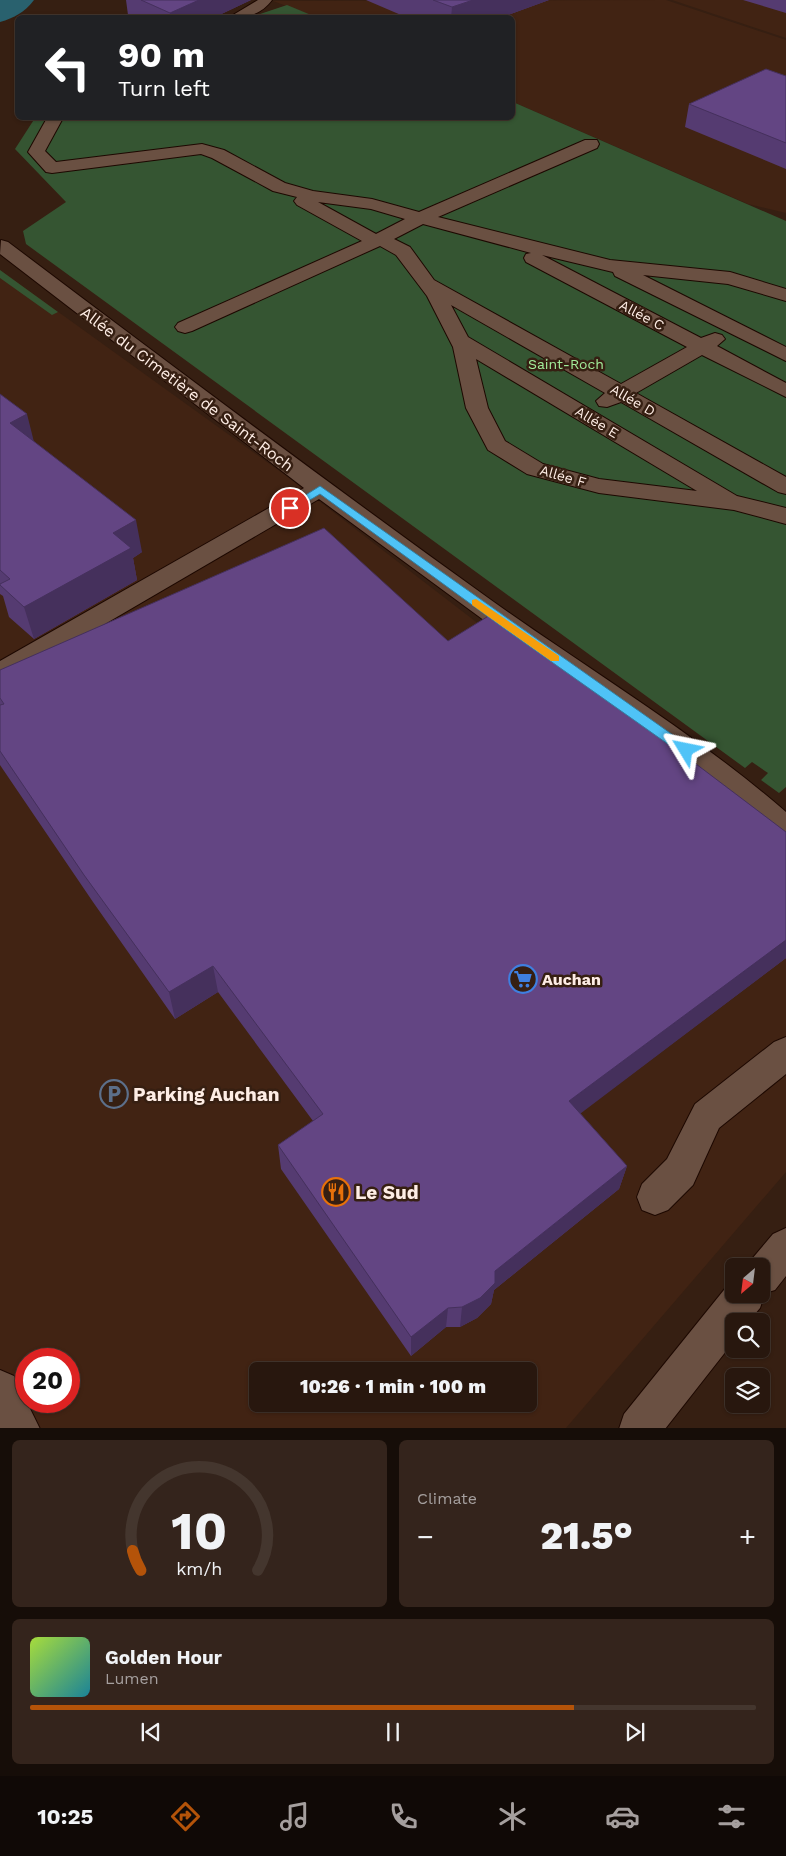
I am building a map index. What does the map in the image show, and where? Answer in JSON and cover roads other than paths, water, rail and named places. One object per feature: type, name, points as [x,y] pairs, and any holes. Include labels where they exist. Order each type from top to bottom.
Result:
[{"type":"street","points":[[240,15],[260,6],[265,0]]},
{"type":"street","points":[[54,120],[36,152],[52,168],[202,149],[218,154],[279,187],[312,196],[372,204],[497,239],[610,266],[730,278],[786,295]]},
{"type":"street","points":[[186,327],[378,240],[420,218],[591,144]]},
{"type":"street","name":"Allée F","points":[[279,187],[378,240],[403,251],[436,295],[459,340],[476,408],[496,445],[535,469],[599,486],[734,504],[786,516]]},
{"type":"street","name":"Allée C","points":[[497,239],[786,391]]},
{"type":"street","name":"Allée du Cimetière de Saint-Roch","points":[[2,246],[320,489],[508,626],[734,784],[786,830]]},
{"type":"street","points":[[610,266],[786,355]]},
{"type":"street","name":"Allée D","points":[[427,283],[786,487]]},
{"type":"street","points":[[584,414],[733,328]]},
{"type":"street","name":"Allée E","points":[[459,340],[734,504]]},
{"type":"street","points":[[0,673],[320,489]]},
{"type":"street","points":[[655,1197],[680,1172],[708,1116],[786,1053]]},
{"type":"street","points":[[639,1428],[739,1303]]},
{"type":"street","points":[[0,1390],[20,1428]]},
{"type":"waterway","points":[[0,11],[16,0]]},
{"type":"place","name":"Auchan","points":[[523,979]]},
{"type":"place","name":"Parking Auchan","points":[[114,1094]]},
{"type":"place","name":"Le Sud","points":[[336,1192]]},
{"type":"park label","name":"Saint-Roch","points":[[566,364]]}]
